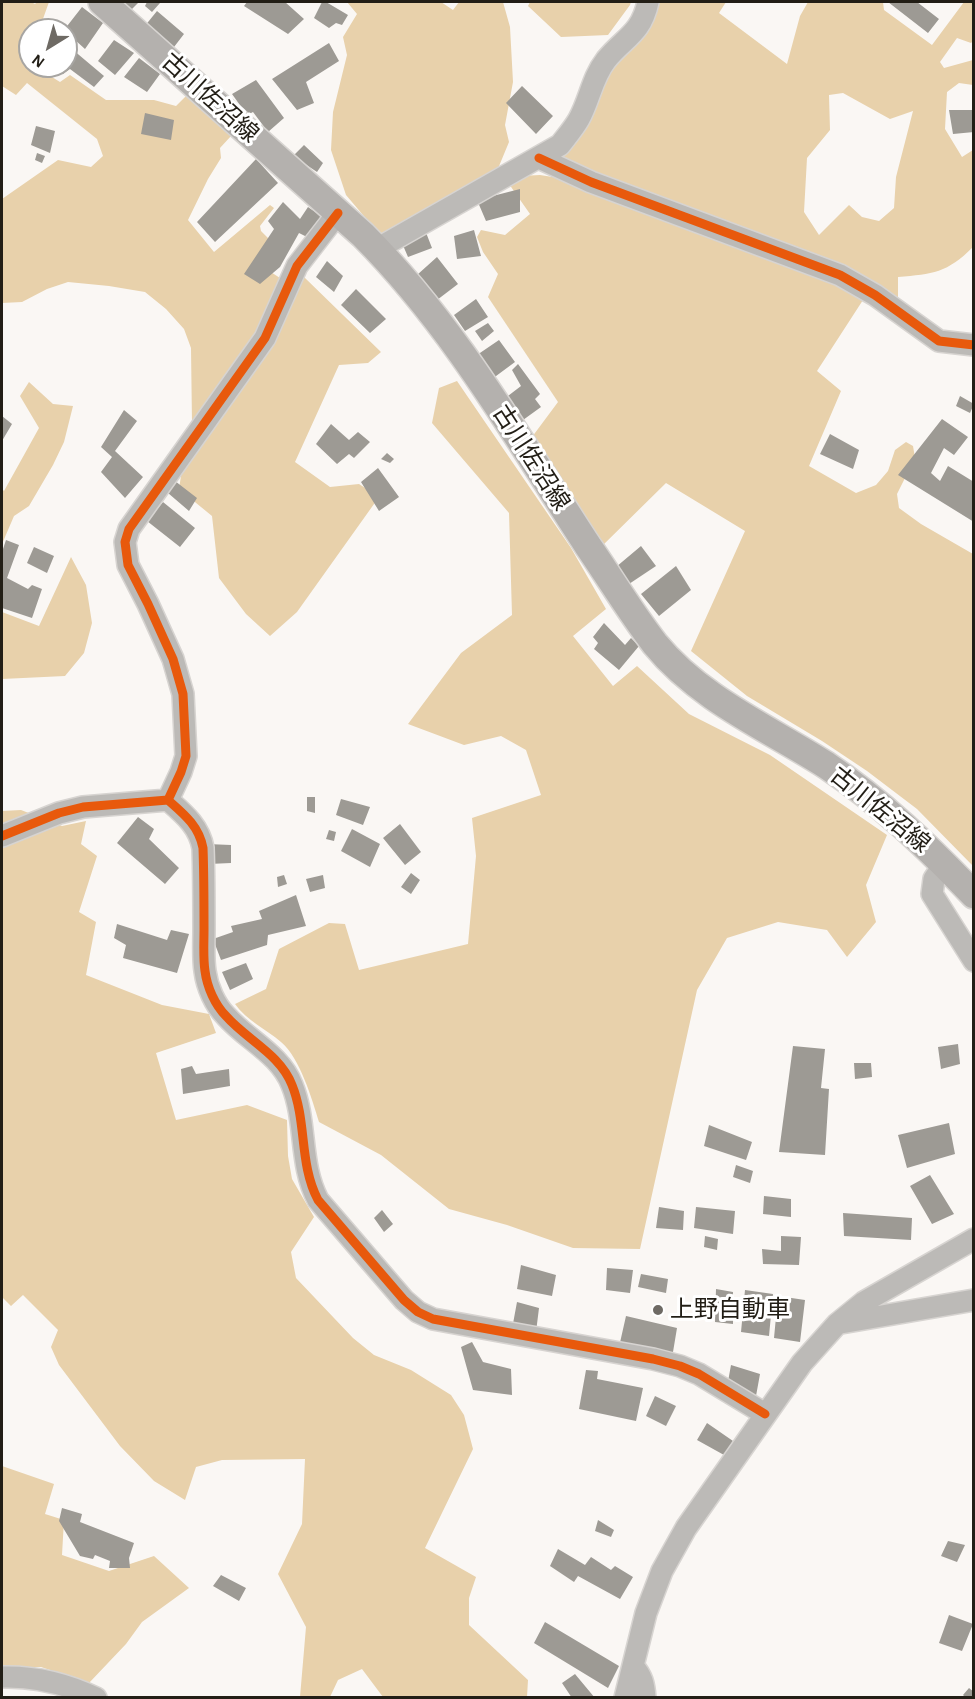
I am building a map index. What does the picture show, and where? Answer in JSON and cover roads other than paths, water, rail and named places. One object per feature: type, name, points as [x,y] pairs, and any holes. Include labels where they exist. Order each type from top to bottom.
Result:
[{"type":"main road","name":"古川佐沼線","points":[[102,2],[338,213],[396,268],[454,344],[656,645],[711,694],[751,721],[825,764],[857,787],[903,824],[974,895]]},
{"type":"street","points":[[376,249],[560,145],[580,118],[597,75],[607,60],[636,32],[645,17],[648,2]]},
{"type":"street","points":[[539,158],[591,182],[840,275],[875,295],[939,341],[974,345]]},
{"type":"street","points":[[168,800],[186,756],[183,694],[173,659],[128,565],[125,542],[129,529],[265,339],[297,266],[338,213]]},
{"type":"street","points":[[2,836],[59,813],[83,807],[168,800],[194,824],[201,836],[204,971],[214,1000],[230,1021],[277,1061],[286,1072],[296,1096],[307,1171],[318,1200],[404,1300],[418,1312],[433,1319],[653,1359],[680,1366],[699,1374],[765,1414]]},
{"type":"street","points":[[944,864],[934,879],[932,894],[974,961]]},
{"type":"street","points":[[625,1698],[646,1613],[662,1571],[686,1528],[802,1363],[837,1324],[885,1289],[974,1239]]},
{"type":"street","points":[[837,1324],[974,1300]]},
{"type":"street","points":[[633,1666],[644,1682],[645,1698]]},
{"type":"street","points":[[2,1677],[42,1678],[71,1686],[96,1698]]},
{"type":"place","name":"上野自動車","points":[[658,1310]]}]
